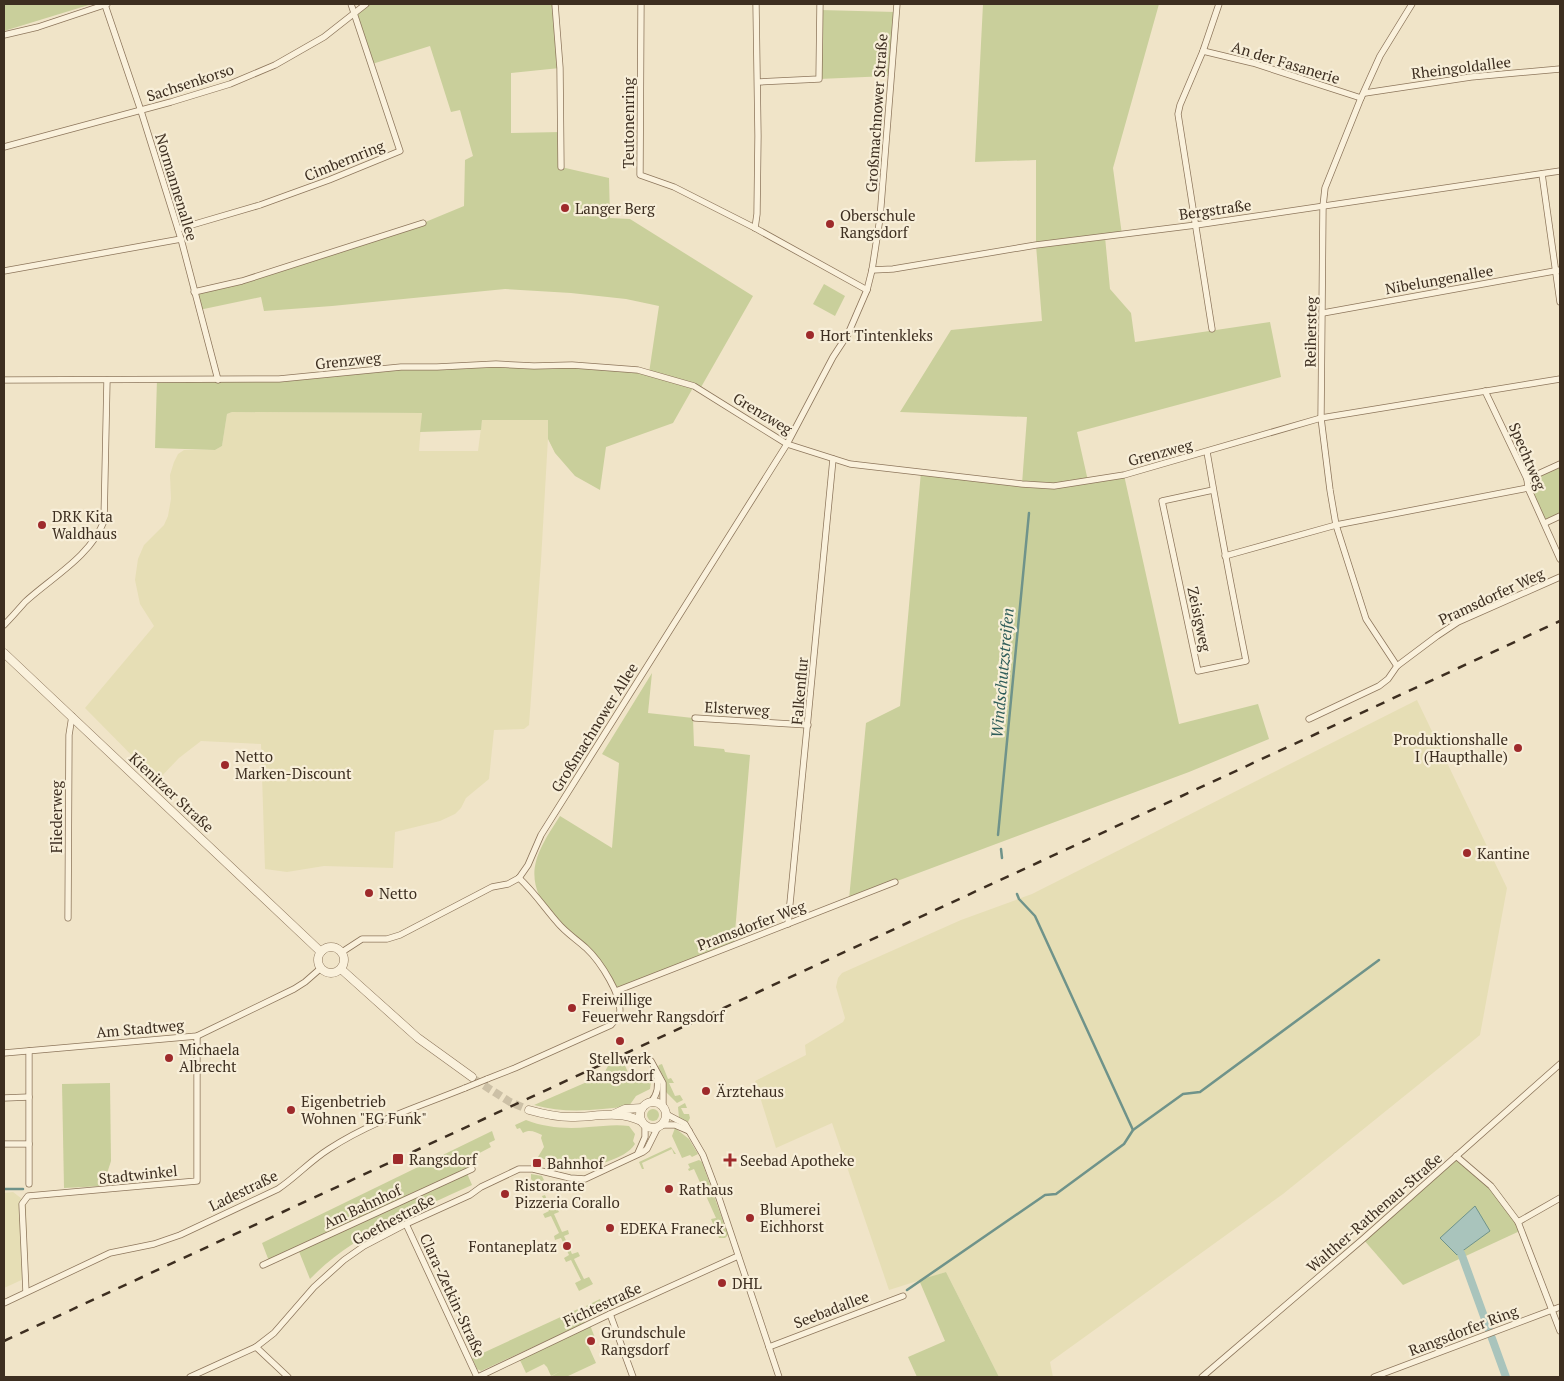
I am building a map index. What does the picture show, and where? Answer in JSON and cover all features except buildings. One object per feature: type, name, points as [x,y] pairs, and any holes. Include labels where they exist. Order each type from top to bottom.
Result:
[{"type":"street","points":[[4,36],[38,27],[106,4]]},
{"type":"street","name":"Normannenallee","points":[[106,4],[181,239],[218,380]]},
{"type":"street","name":"Cimbernring","points":[[178,229],[260,205],[329,180],[400,151],[351,4]]},
{"type":"street","name":"Sachsenkorso","points":[[4,147],[230,84],[275,65],[324,37],[366,4]]},
{"type":"street","points":[[555,4],[560,68],[561,168]]},
{"type":"street","name":"Teutonenring","points":[[642,4],[640,175],[674,187],[755,228],[866,290]]},
{"type":"street","points":[[755,228],[757,214],[758,82],[756,4]]},
{"type":"street","points":[[758,82],[819,79],[820,4]]},
{"type":"street","name":"Großmachnower Straße","points":[[787,444],[833,357],[848,334],[872,270],[883,189],[897,4]]},
{"type":"street","points":[[1212,330],[1178,114],[1180,105],[1203,52],[1219,4]]},
{"type":"street","name":"Reihersteg","points":[[1397,666],[1366,619],[1336,525],[1325,459],[1321,418],[1323,206],[1325,188],[1361,98],[1380,56],[1412,4]]},
{"type":"street","name":"An der Fasanerie","points":[[1203,52],[1254,63],[1361,98]]},
{"type":"street","name":"Rheingoldallee","points":[[1365,92],[1471,77],[1560,69]]},
{"type":"street","name":"Bergstraße","points":[[872,270],[892,269],[1036,245],[1196,225],[1560,171]]},
{"type":"street","points":[[1542,174],[1558,270],[1560,302]]},
{"type":"street","points":[[194,292],[242,281],[423,222]]},
{"type":"street","points":[[4,272],[181,239]]},
{"type":"street","name":"Nibelungenallee","points":[[1323,313],[1558,270]]},
{"type":"street","name":"Grenzweg","points":[[4,380],[279,379],[401,367],[496,364],[572,365],[638,370],[694,386],[787,444],[850,464],[1054,486],[1124,475],[1321,418],[1560,379]]},
{"type":"street","points":[[4,625],[26,602],[78,558],[101,529],[104,521],[107,380]]},
{"type":"street","name":"Spechtweg","points":[[1486,391],[1527,479],[1528,488],[1560,558]]},
{"type":"street","name":"Großmachnower Allee","points":[[519,878],[528,865],[542,835],[787,444]]},
{"type":"street","name":"Zeisigweg","points":[[1206,452],[1246,661],[1198,671],[1162,501],[1213,490]]},
{"type":"street","name":"Falkenflur","points":[[788,924],[833,459]]},
{"type":"street","points":[[1527,479],[1560,464]]},
{"type":"street","points":[[1225,556],[1336,525],[1528,488]]},
{"type":"street","points":[[1545,523],[1560,516]]},
{"type":"street","name":"Pramsdorfer Weg","points":[[1310,720],[1379,686],[1388,679],[1397,666],[1458,622],[1560,577]]},
{"type":"street","name":"Kienitzer Straße","points":[[4,653],[321,952]]},
{"type":"street","name":"Fliederweg","points":[[68,918],[69,735],[72,716]]},
{"type":"street","name":"Elsterweg","points":[[695,718],[808,725]]},
{"type":"street","points":[[342,952],[362,939],[393,938],[491,888],[508,884],[519,878],[534,892],[557,922],[587,949],[616,991]]},
{"type":"street","name":"Pramsdorfer Weg","points":[[616,991],[895,882]]},
{"type":"street","points":[[330,947],[342,952],[344,959],[340,969],[332,973],[326,972],[321,968],[318,960],[321,952],[330,947]]},
{"type":"street","name":"Am Stadtweg","points":[[4,1052],[197,1036],[294,989],[321,968]]},
{"type":"street","points":[[340,969],[418,1038],[472,1077]]},
{"type":"street","name":"Ladestraße","points":[[4,1303],[110,1253],[154,1244],[180,1235],[278,1189],[292,1180],[329,1149],[370,1126],[395,1114],[515,1068],[611,1025],[618,1016],[619,1006],[616,991]]},
{"type":"street","name":"Stadtwinkel","points":[[26,1292],[22,1204],[28,1196],[197,1181],[197,1036]]},
{"type":"street","points":[[29,1051],[29,1184]]},
{"type":"street","points":[[650,1061],[663,1083],[663,1106],[666,1114],[665,1120],[660,1126]]},
{"type":"street","name":"Walther-Rathenau-Straße","points":[[1202,1377],[1560,1064]]},
{"type":"street","points":[[529,1110],[556,1116],[581,1117],[614,1114],[625,1110],[642,1108],[654,1099],[658,1082],[654,1067]]},
{"type":"street","points":[[4,1098],[28,1097]]},
{"type":"street","points":[[651,1102],[657,1102],[663,1106]]},
{"type":"street","points":[[637,1155],[645,1137],[640,1114],[642,1108]]},
{"type":"street","points":[[614,1114],[643,1123],[651,1128],[675,1125],[689,1131]]},
{"type":"street","points":[[666,1114],[682,1122],[703,1155],[778,1377]]},
{"type":"street","name":"Goethestraße","points":[[190,1377],[256,1347],[274,1333],[314,1287],[344,1260],[364,1246],[520,1169],[533,1169],[570,1178],[585,1179],[647,1149],[660,1126]]},
{"type":"street","points":[[4,1144],[29,1144]]},
{"type":"street","points":[[1456,1156],[1491,1186],[1518,1222],[1560,1331]]},
{"type":"street","name":"Am Bahnhof","points":[[263,1265],[472,1169]]},
{"type":"street","points":[[1518,1222],[1560,1198]]},
{"type":"street","name":"Clara-Zetkin-Straße","points":[[406,1224],[478,1377]]},
{"type":"street","name":"Fichtestraße","points":[[478,1377],[738,1256]]},
{"type":"street","name":"Seebadallee","points":[[768,1347],[903,1296]]},
{"type":"street","name":"Rangsdorfer Ring","points":[[1374,1377],[1560,1307]]},
{"type":"street","points":[[610,1314],[633,1377]]},
{"type":"street","points":[[256,1347],[288,1377]]},
{"type":"shaded area","points":[[232,412],[422,413],[419,451],[478,451],[482,420],[549,420],[529,725],[524,729],[494,730],[489,779],[466,798],[461,808],[455,814],[440,821],[395,832],[393,868],[324,866],[287,872],[265,869],[261,744],[201,741],[179,758],[157,781],[85,708],[154,626],[140,604],[135,580],[138,559],[144,545],[164,525],[168,516],[171,499],[170,475],[174,462],[178,454],[184,450],[215,450],[222,446],[227,414]]},
{"type":"shaded area","points":[[1417,700],[1507,888],[1480,1035],[1283,1194],[1050,1362],[1053,1377],[999,1377],[946,1272],[889,1290],[832,1123],[776,1148],[755,1081],[806,1055],[805,1045],[843,1022],[845,1018],[836,987],[838,978],[842,973],[961,920],[1032,894]]},
{"type":"shaded area","points":[[13,1192],[26,1202],[28,1277],[4,1288],[4,1193]]},
{"type":"green space","points":[[4,4],[92,4],[4,31]]},
{"type":"green space","points":[[366,4],[555,4],[560,68],[511,73],[511,133],[561,132],[561,167],[609,178],[610,218],[630,219],[753,296],[700,389],[694,386],[673,423],[606,447],[600,490],[575,476],[555,453],[548,439],[548,420],[482,420],[481,430],[420,432],[422,413],[232,412],[227,414],[222,446],[215,450],[155,448],[157,379],[279,379],[401,367],[572,365],[649,373],[659,306],[626,299],[505,289],[264,311],[261,297],[199,310],[194,292],[242,281],[423,223],[464,206],[465,160],[473,156],[460,110],[451,112],[430,46],[372,64],[354,13]]},
{"type":"green space","points":[[983,4],[1159,4],[1113,168],[1122,235],[1105,237],[1110,289],[1131,313],[1135,342],[1270,322],[1281,377],[1077,432],[1088,481],[1124,475],[1179,724],[1258,704],[1269,739],[1189,772],[849,899],[866,723],[900,706],[921,472],[1022,484],[1027,417],[900,412],[951,330],[1042,321],[1036,245],[1036,160],[975,162]]},
{"type":"green space","points":[[820,10],[896,12],[888,76],[819,79]]},
{"type":"green space","points":[[824,284],[845,296],[835,316],[813,304]]},
{"type":"green space","points":[[1560,464],[1560,516],[1545,523],[1527,479]]},
{"type":"green space","points":[[652,673],[648,713],[693,718],[694,746],[724,749],[725,752],[750,755],[734,944],[616,991],[588,950],[556,922],[545,907],[538,893],[535,868],[543,844],[560,816],[612,848],[619,763],[602,754]]},
{"type":"green space","points":[[622,1059],[632,1081],[649,1076],[651,1082],[650,1089],[636,1096],[629,1106],[593,1110],[558,1110],[534,1105],[603,1075],[608,1066]]},
{"type":"green space","points":[[662,1064],[668,1079],[671,1078],[674,1083],[669,1083],[675,1096],[680,1095],[683,1100],[677,1103],[666,1092],[666,1081],[658,1067]]},
{"type":"green space","points":[[110,1083],[111,1161],[103,1186],[64,1188],[62,1084]]},
{"type":"green space","points":[[685,1103],[687,1108],[681,1108],[684,1114],[689,1114],[688,1122],[679,1118],[678,1107]]},
{"type":"green space","points":[[655,1109],[658,1110],[658,1120],[651,1121],[648,1120],[647,1113],[648,1110]]},
{"type":"green space","points":[[526,1120],[541,1125],[565,1128],[629,1126],[635,1134],[633,1141],[635,1144],[624,1154],[598,1165],[574,1168],[538,1157],[544,1147],[542,1135],[530,1131],[523,1133],[515,1125]]},
{"type":"green space","points":[[675,1128],[689,1139],[698,1154],[682,1158],[672,1136]]},
{"type":"green space","points":[[492,1131],[495,1140],[489,1143],[491,1147],[468,1159],[471,1167],[466,1171],[472,1185],[386,1224],[346,1249],[310,1279],[298,1249],[269,1261],[262,1243]]},
{"type":"green space","points":[[671,1147],[676,1154],[674,1154],[672,1149],[642,1163],[644,1169],[642,1169],[639,1162]]},
{"type":"green space","points":[[1456,1156],[1491,1186],[1522,1230],[1403,1285],[1363,1239]]},
{"type":"green space","points":[[699,1160],[702,1162],[728,1235],[725,1238],[719,1238],[711,1219],[716,1218],[694,1169],[689,1171],[688,1169],[690,1168],[688,1164]]},
{"type":"green space","points":[[531,1174],[542,1176],[544,1180],[534,1183],[531,1179]]},
{"type":"green space","points":[[545,1195],[552,1210],[557,1208],[559,1212],[554,1214],[562,1232],[568,1230],[569,1234],[564,1236],[572,1254],[578,1252],[580,1256],[574,1259],[584,1279],[589,1277],[593,1284],[579,1291],[575,1283],[581,1280],[571,1260],[566,1262],[564,1258],[569,1255],[561,1238],[555,1240],[554,1236],[559,1233],[551,1216],[545,1218],[543,1214],[549,1211],[542,1196]]},
{"type":"green space","points":[[946,1272],[999,1377],[917,1377],[908,1357],[945,1341],[919,1280]]},
{"type":"green space","points":[[600,1299],[603,1306],[601,1312],[596,1315],[590,1313],[586,1306]]},
{"type":"green space","points":[[578,1309],[585,1323],[481,1371],[477,1369],[472,1358]]},
{"type":"green space","points":[[590,1325],[595,1338],[587,1343],[596,1363],[566,1377],[550,1377],[561,1371],[551,1376],[544,1364],[526,1373],[519,1358]]},
{"type":"water","points":[[1475,1206],[1490,1231],[1457,1255],[1440,1238]]},
{"type":"waterway","name":"Windschutzstreifen","points":[[998,835],[1029,513]]},
{"type":"waterway","name":"Windschutzstreifen","points":[[1001,849],[1002,858]]},
{"type":"waterway","name":"Windschutzstreifen","points":[[1017,894],[1019,899],[1035,916],[1133,1130]]},
{"type":"waterway","points":[[907,1290],[1045,1195],[1056,1194],[1124,1144],[1133,1130],[1183,1094],[1200,1092],[1379,960]]},
{"type":"waterway","points":[[4,1189],[23,1189]]},
{"type":"waterway","points":[[1461,1253],[1506,1377]]},
{"type":"tunnel","points":[[474,1079],[510,1102],[529,1110]]},
{"type":"railway","points":[[4,1341],[1560,621]]},
{"type":"place","name":"Langer Berg","points":[[565,208]]},
{"type":"place","name":"Oberschule Rangsdorf","points":[[830,224]]},
{"type":"place","name":"Hort Tintenkleks","points":[[810,335]]},
{"type":"place","name":"DRK Kita Waldhaus","points":[[42,525]]},
{"type":"place","name":"Produktionshalle I (Haupthalle)","points":[[1518,748]]},
{"type":"place","name":"Netto Marken-Discount","points":[[225,765]]},
{"type":"place","name":"Kantine","points":[[1467,853]]},
{"type":"place","name":"Netto","points":[[369,893]]},
{"type":"place","name":"Freiwillige Feuerwehr Rangsdorf","points":[[572,1008]]},
{"type":"place","name":"Stellwerk Rangsdorf","points":[[620,1041]]},
{"type":"place","name":"Michaela Albrecht","points":[[169,1058]]},
{"type":"place","name":"Ärztehaus","points":[[706,1091]]},
{"type":"place","name":"Eigenbetrieb Wohnen \"EG Funk\"","points":[[291,1110]]},
{"type":"place","name":"Rangsdorf","points":[[398,1159]]},
{"type":"place","name":"Seebad Apotheke","points":[[730,1160]]},
{"type":"place","name":"Bahnhof","points":[[537,1163]]},
{"type":"place","name":"Rathaus","points":[[669,1189]]},
{"type":"place","name":"Ristorante Pizzeria Corallo","points":[[505,1194]]},
{"type":"place","name":"Blumerei Eichhorst","points":[[750,1218]]},
{"type":"place","name":"EDEKA Franeck","points":[[610,1228]]},
{"type":"place","name":"Fontaneplatz","points":[[567,1246]]},
{"type":"place","name":"DHL","points":[[722,1283]]},
{"type":"place","name":"Grundschule Rangsdorf","points":[[591,1341]]}]
